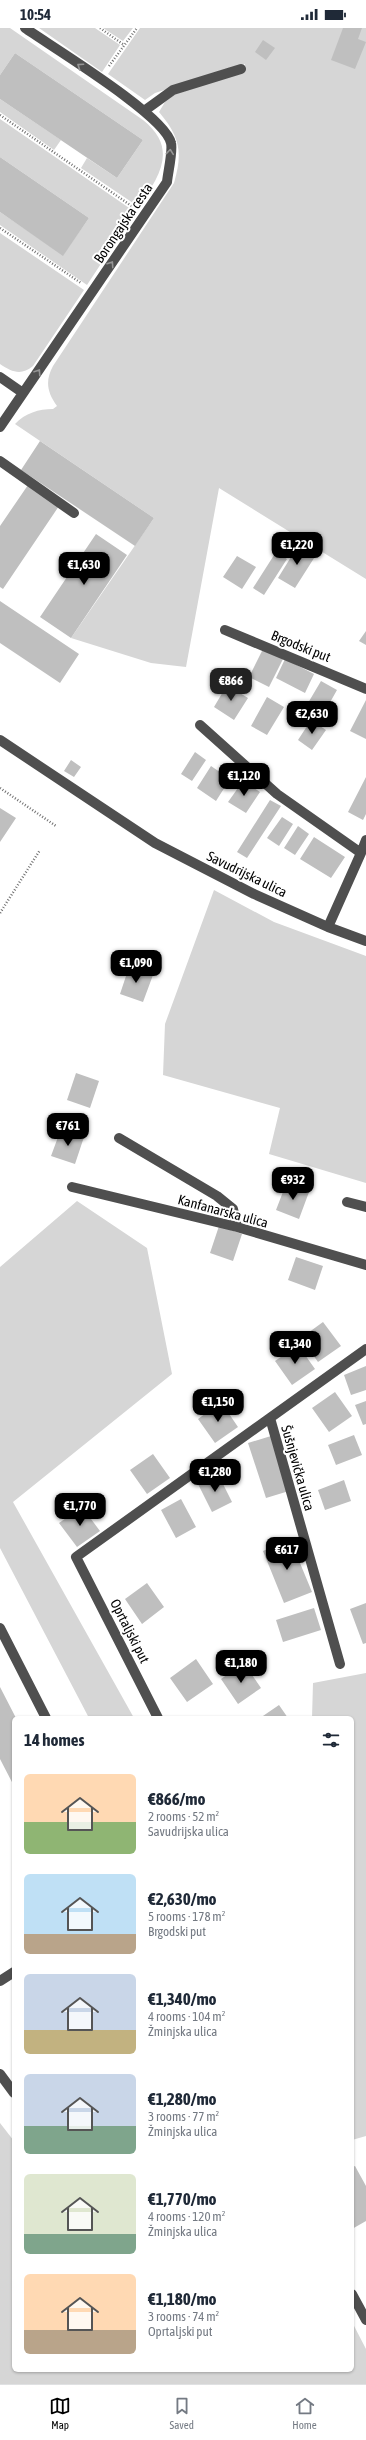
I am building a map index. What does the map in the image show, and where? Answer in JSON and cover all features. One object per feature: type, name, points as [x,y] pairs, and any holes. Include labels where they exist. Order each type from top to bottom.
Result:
[{"type":"street","name":"Borongajska cesta","points":[[0,427],[167,182],[171,142],[159,123],[144,111],[25,28]]},
{"type":"street","points":[[144,111],[173,90],[241,69]]},
{"type":"street","points":[[0,377],[23,393]]},
{"type":"street","points":[[0,461],[74,512]]},
{"type":"street","name":"Brgodski put","points":[[225,630],[366,688]]},
{"type":"street","points":[[200,725],[277,794],[361,853]]},
{"type":"street","name":"Savudrijska ulica","points":[[0,740],[155,843],[254,894],[328,927],[366,941]]},
{"type":"street","points":[[328,927],[366,840]]},
{"type":"street","points":[[120,1138],[217,1196],[234,1209],[237,1227]]},
{"type":"street","name":"Kanfanarska ulica","points":[[72,1187],[237,1227],[366,1265]]},
{"type":"street","points":[[347,1202],[366,1207]]},
{"type":"street","points":[[270,1418],[366,1349]]},
{"type":"street","name":"Oprtaljski put","points":[[157,1716],[76,1557],[270,1418]]},
{"type":"street","name":"Šušnjevička ulica","points":[[270,1418],[340,1664]]},
{"type":"street","points":[[0,1628],[45,1716]]},
{"type":"street","points":[[0,1981],[12,1973]]},
{"type":"street","points":[[0,2074],[12,2090]]},
{"type":"street","points":[[354,2298],[366,2320]]},
{"type":"path","points":[[100,28],[124,45]]},
{"type":"path","points":[[100,79],[136,28]]},
{"type":"path","points":[[0,115],[145,215]]},
{"type":"path","points":[[0,228],[93,291]]},
{"type":"path","points":[[0,788],[56,826]]},
{"type":"path","points":[[0,913],[40,850]]},
{"type":"shaded area","points":[[0,28],[10,28],[143,120],[154,131],[160,141],[163,152],[162,163],[159,173],[139,207],[81,168],[87,158],[117,178],[143,140],[15,53],[0,75]]},
{"type":"shaded area","points":[[39,28],[95,28],[120,45],[102,72]]},
{"type":"shaded area","points":[[103,28],[133,28],[123,41]]},
{"type":"shaded area","points":[[140,28],[366,28],[366,579],[219,488],[186,667],[151,663],[71,638],[154,518],[15,424],[28,414],[53,409],[57,406],[51,396],[48,386],[50,371],[174,183],[179,154],[178,145],[171,129],[159,112],[165,102],[175,94],[244,72],[245,64],[155,93],[145,100],[108,74]]},
{"type":"shaded area","points":[[0,99],[61,140],[54,150],[0,112]]},
{"type":"shaded area","points":[[0,119],[135,212],[87,285],[0,225],[0,212],[63,255],[89,218],[0,157]]},
{"type":"shaded area","points":[[0,233],[84,290],[33,366],[20,372],[13,371],[0,364]]},
{"type":"shaded area","points":[[214,890],[274,922],[366,956],[366,1183],[269,1154],[280,1108],[163,1075],[165,1024]]},
{"type":"shaded area","points":[[77,1201],[147,1248],[172,1374],[13,1502],[133,1716],[88,1716],[0,1548],[0,1267]]},
{"type":"shaded area","points":[[366,1673],[366,2136],[354,2139],[354,1716],[312,1716],[313,1683]]},
{"type":"shaded area","points":[[0,2123],[12,2138],[12,2372],[354,2372],[354,2326],[366,2349],[366,2384],[0,2384]]},
{"type":"building","points":[[343,28],[362,28],[358,39],[366,42],[355,69],[331,60]]},
{"type":"building","points":[[263,40],[275,48],[266,60],[255,52]]},
{"type":"building","points":[[15,53],[143,140],[117,178],[0,99],[0,75]]},
{"type":"building","points":[[0,157],[89,218],[63,256],[0,212]]},
{"type":"building","points":[[40,441],[154,518],[135,546],[21,470]]},
{"type":"building","points":[[28,485],[59,506],[3,589],[0,587],[0,526]]},
{"type":"building","points":[[96,534],[127,555],[71,638],[40,617]]},
{"type":"building","points":[[299,544],[316,555],[295,588],[278,578]]},
{"type":"building","points":[[276,552],[287,559],[264,595],[253,588]]},
{"type":"building","points":[[237,556],[256,567],[242,589],[223,577]]},
{"type":"building","points":[[0,601],[79,654],[60,683],[0,643]]},
{"type":"building","points":[[366,631],[366,645],[359,641]]},
{"type":"building","points":[[263,649],[283,659],[269,687],[249,677]]},
{"type":"building","points":[[285,659],[314,674],[305,693],[276,678]]},
{"type":"building","points":[[321,681],[337,690],[324,713],[308,703]]},
{"type":"building","points":[[227,685],[248,698],[234,720],[214,707]]},
{"type":"building","points":[[267,697],[284,707],[267,735],[251,726]]},
{"type":"building","points":[[366,700],[366,739],[350,731]]},
{"type":"building","points":[[311,720],[326,730],[312,750],[298,740]]},
{"type":"building","points":[[195,752],[206,760],[192,781],[181,774]]},
{"type":"building","points":[[71,760],[81,767],[74,777],[64,771]]},
{"type":"building","points":[[211,766],[230,779],[216,801],[197,788]]},
{"type":"building","points":[[366,777],[366,814],[363,820],[348,812]]},
{"type":"building","points":[[243,781],[260,792],[246,813],[228,802]]},
{"type":"building","points":[[270,800],[281,806],[247,858],[237,852]]},
{"type":"building","points":[[0,808],[16,818],[0,842]]},
{"type":"building","points":[[282,817],[293,824],[279,846],[267,838]]},
{"type":"building","points":[[298,826],[309,834],[295,855],[284,848]]},
{"type":"building","points":[[314,837],[345,857],[331,878],[300,859]]},
{"type":"building","points":[[129,967],[153,975],[143,1002],[120,994]]},
{"type":"building","points":[[76,1073],[99,1081],[90,1108],[67,1100]]},
{"type":"building","points":[[61,1129],[84,1137],[75,1164],[51,1156]]},
{"type":"building","points":[[286,1184],[309,1192],[299,1219],[276,1210]]},
{"type":"building","points":[[219,1226],[242,1234],[233,1261],[210,1253]]},
{"type":"building","points":[[296,1257],[323,1266],[315,1290],[288,1280]]},
{"type":"building","points":[[323,1322],[341,1346],[318,1362],[301,1338]]},
{"type":"building","points":[[298,1345],[315,1369],[292,1385],[275,1361]]},
{"type":"building","points":[[366,1366],[366,1390],[351,1395],[344,1375]]},
{"type":"building","points":[[335,1392],[352,1416],[329,1432],[312,1408]]},
{"type":"building","points":[[366,1401],[366,1424],[363,1425],[355,1405]]},
{"type":"building","points":[[221,1402],[238,1427],[215,1443],[198,1419]]},
{"type":"building","points":[[354,1435],[362,1455],[336,1465],[328,1445]]},
{"type":"building","points":[[271,1436],[289,1491],[266,1498],[248,1443]]},
{"type":"building","points":[[153,1454],[170,1478],[147,1494],[130,1470]]},
{"type":"building","points":[[218,1474],[232,1502],[212,1512],[198,1484]]},
{"type":"building","points":[[344,1480],[351,1501],[325,1510],[318,1490]]},
{"type":"building","points":[[181,1499],[196,1527],[176,1538],[161,1510]]},
{"type":"building","points":[[82,1507],[100,1531],[77,1547],[59,1523]]},
{"type":"building","points":[[290,1539],[312,1592],[284,1603],[263,1551]]},
{"type":"building","points":[[147,1583],[164,1607],[142,1624],[125,1599]]},
{"type":"building","points":[[366,1603],[366,1643],[363,1644],[350,1609]]},
{"type":"building","points":[[314,1608],[321,1630],[283,1642],[276,1620]]},
{"type":"building","points":[[196,1659],[213,1684],[187,1702],[170,1678]]},
{"type":"building","points":[[244,1663],[261,1688],[238,1704],[221,1679]]},
{"type":"building","points":[[0,1687],[15,1716],[12,1716],[12,1782],[0,1759]]},
{"type":"building","points":[[279,1705],[287,1716],[263,1716]]},
{"type":"building","points":[[354,2166],[366,2186],[366,2221],[354,2228]]}]
